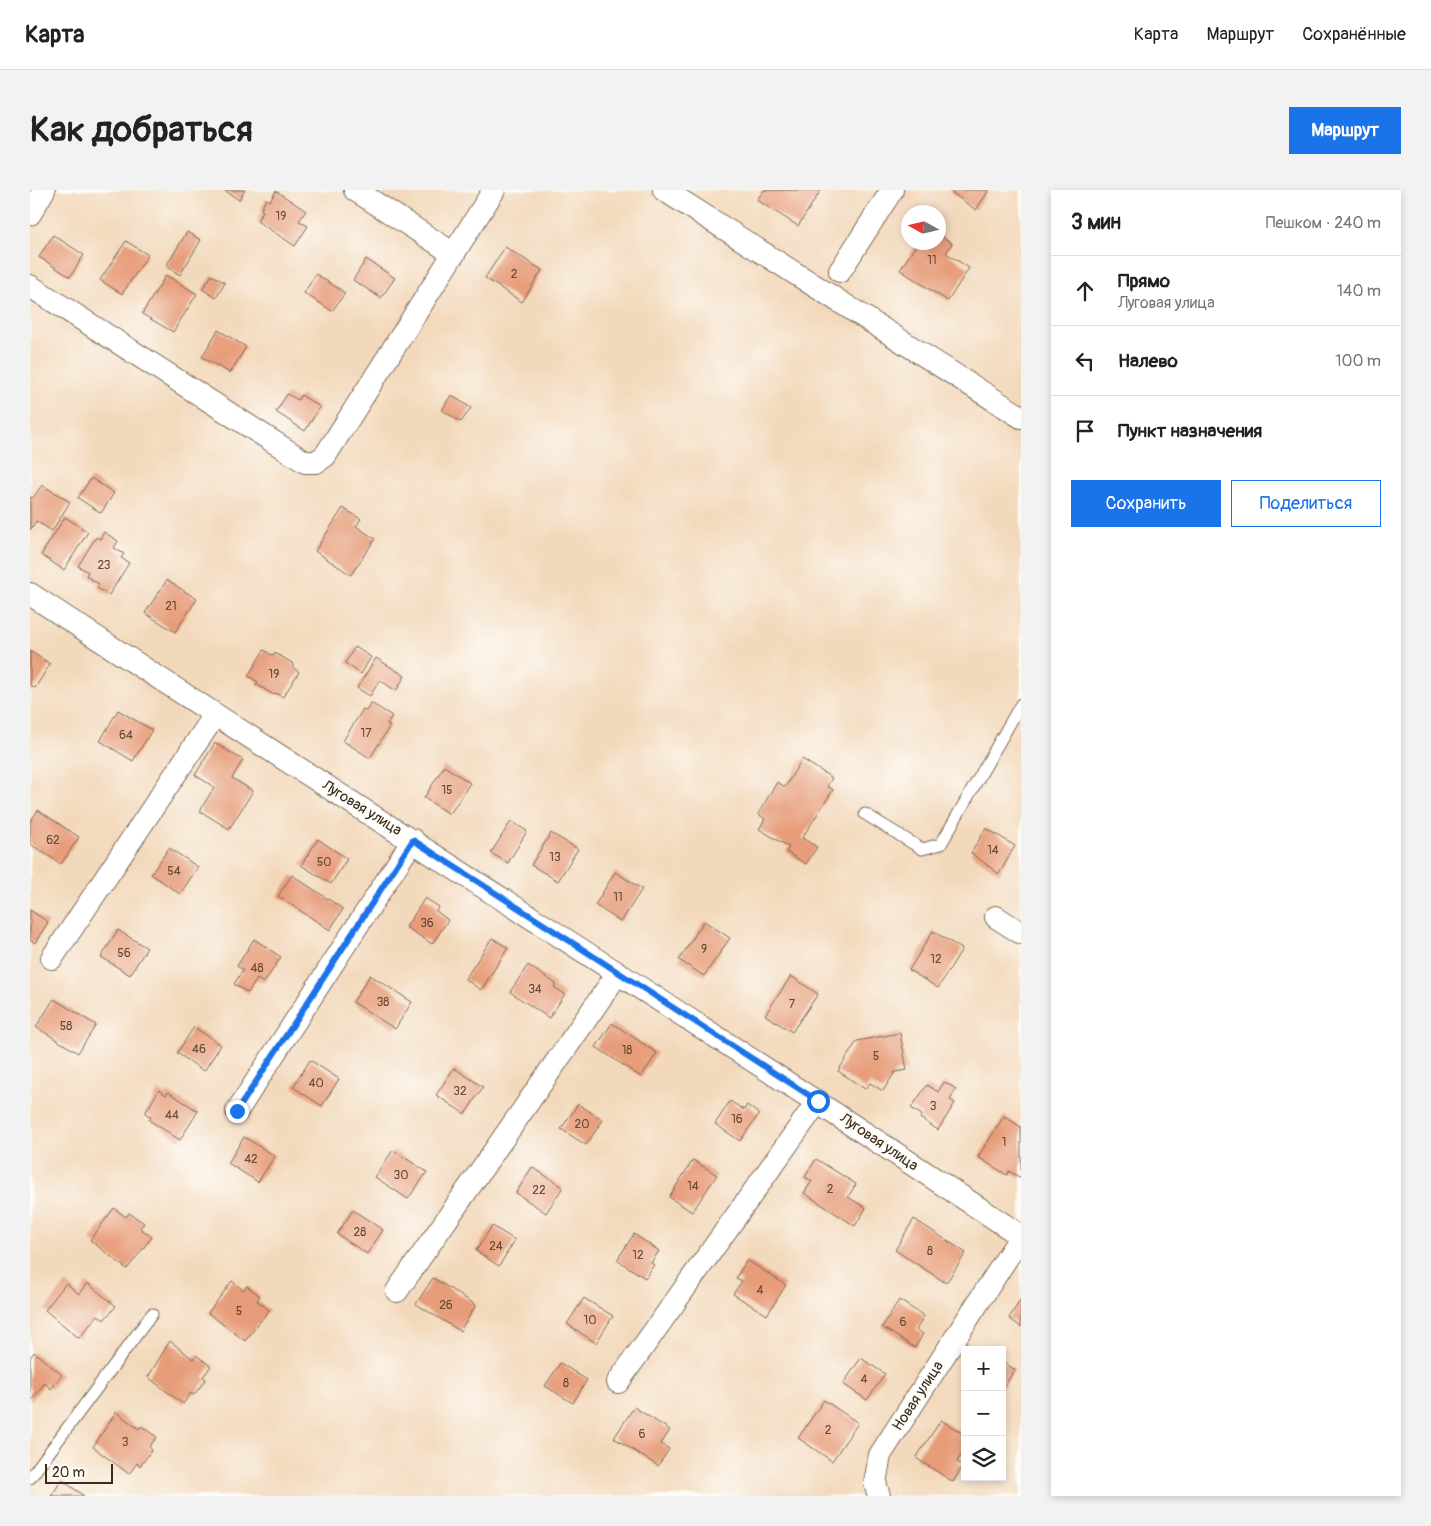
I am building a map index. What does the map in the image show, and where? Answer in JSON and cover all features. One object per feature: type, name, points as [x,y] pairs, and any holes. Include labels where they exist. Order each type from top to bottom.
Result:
[{"type":"street","points":[[30,214],[44,190]]},
{"type":"street","points":[[355,190],[454,254]]},
{"type":"street","points":[[30,286],[305,462],[316,462],[325,456],[494,190]]},
{"type":"street","points":[[664,190],[1021,417]]},
{"type":"street","points":[[840,271],[892,190]]},
{"type":"street","name":"Луговая улица","points":[[30,594],[215,715],[818,1101],[1021,1236]]},
{"type":"street","points":[[52,958],[215,715]]},
{"type":"street","points":[[237,1111],[413,840]]},
{"type":"street","points":[[996,917],[1021,933]]},
{"type":"street","points":[[397,1291],[618,973]]},
{"type":"street","points":[[618,1382],[818,1101]]},
{"type":"street","name":"Новая улица","points":[[877,1490],[880,1455],[1021,1236]]},
{"type":"lane","points":[[865,814],[922,849],[941,844],[1021,704]]},
{"type":"lane","points":[[30,1478],[152,1314]]},
{"type":"building","points":[[224,190],[245,190],[239,200]]},
{"type":"building","points":[[764,190],[821,190],[798,226],[757,200]]},
{"type":"building","points":[[948,190],[989,190],[976,210]]},
{"type":"building","points":[[276,191],[306,211],[299,221],[308,226],[295,246],[257,221],[263,211],[261,209],[266,199],[270,201]]},
{"type":"building","points":[[187,232],[201,240],[180,275],[166,266]]},
{"type":"building","points":[[53,235],[84,255],[70,277],[39,257]]},
{"type":"building","points":[[946,239],[952,243],[946,253],[969,268],[948,301],[900,270],[913,250],[946,250]]},
{"type":"building","points":[[126,241],[148,255],[122,294],[100,280]]},
{"type":"building","points":[[505,247],[542,270],[522,302],[485,278]]},
{"type":"building","points":[[366,259],[395,278],[381,298],[353,280]]},
{"type":"building","points":[[316,274],[345,293],[332,311],[304,293]]},
{"type":"building","points":[[166,275],[197,294],[173,332],[142,314]]},
{"type":"building","points":[[212,275],[225,283],[216,298],[202,289]]},
{"type":"building","points":[[218,330],[246,347],[230,373],[202,357]]},
{"type":"building","points":[[287,394],[298,400],[301,395],[320,407],[305,431],[276,412]]},
{"type":"building","points":[[451,395],[471,408],[461,422],[442,410]]},
{"type":"building","points":[[91,478],[114,493],[101,513],[78,498]]},
{"type":"building","points":[[42,485],[70,502],[52,531],[36,521],[30,530],[30,497],[33,498]]},
{"type":"building","points":[[343,508],[361,519],[356,526],[375,539],[351,575],[315,551]]},
{"type":"building","points":[[65,517],[88,532],[64,570],[41,555]]},
{"type":"building","points":[[104,532],[118,541],[114,548],[124,554],[121,558],[129,563],[109,595],[97,588],[99,584],[86,576],[88,572],[78,566],[96,537],[100,539]]},
{"type":"building","points":[[167,580],[197,599],[175,632],[145,613]]},
{"type":"building","points":[[355,647],[371,657],[361,674],[345,663]]},
{"type":"building","points":[[264,650],[273,656],[275,653],[294,664],[292,667],[299,672],[283,697],[276,693],[274,695],[256,684],[258,682],[248,676]]},
{"type":"building","points":[[30,651],[50,664],[35,688],[30,685]]},
{"type":"building","points":[[376,658],[405,676],[396,691],[380,680],[370,696],[357,688]]},
{"type":"building","points":[[371,703],[392,716],[387,724],[390,726],[370,758],[343,741],[363,709],[366,711]]},
{"type":"building","points":[[118,710],[152,730],[133,761],[100,741]]},
{"type":"building","points":[[215,743],[243,760],[232,778],[253,791],[229,829],[200,811],[214,787],[195,775]]},
{"type":"building","points":[[802,759],[832,778],[827,786],[833,790],[802,838],[817,847],[806,864],[786,852],[789,847],[759,829],[765,819],[758,814],[777,782],[785,787]]},
{"type":"building","points":[[444,766],[470,783],[450,814],[424,798]]},
{"type":"building","points":[[38,810],[79,837],[61,864],[30,844],[30,822]]},
{"type":"building","points":[[511,821],[527,831],[508,863],[491,853]]},
{"type":"building","points":[[986,828],[1015,846],[999,874],[971,853]]},
{"type":"building","points":[[551,833],[578,849],[558,881],[531,865]]},
{"type":"building","points":[[318,839],[347,859],[331,884],[301,865]]},
{"type":"building","points":[[169,848],[198,867],[180,894],[151,874]]},
{"type":"building","points":[[615,872],[642,889],[621,922],[595,905]]},
{"type":"building","points":[[292,875],[343,909],[330,930],[278,896]]},
{"type":"building","points":[[425,898],[439,907],[436,911],[448,920],[432,944],[406,927]]},
{"type":"building","points":[[30,910],[48,922],[35,943],[30,940]]},
{"type":"building","points":[[704,921],[730,938],[704,976],[679,960]]},
{"type":"building","points":[[118,930],[147,948],[130,975],[101,957]]},
{"type":"building","points":[[933,931],[962,949],[938,988],[909,970]]},
{"type":"building","points":[[492,938],[508,948],[481,990],[465,979]]},
{"type":"building","points":[[254,939],[281,957],[264,983],[257,979],[248,993],[234,984],[243,970],[237,966]]},
{"type":"building","points":[[528,965],[556,984],[554,987],[565,994],[549,1018],[510,992]]},
{"type":"building","points":[[370,975],[412,1002],[395,1029],[353,1002]]},
{"type":"building","points":[[791,976],[818,994],[792,1032],[765,1015]]},
{"type":"building","points":[[54,999],[96,1025],[78,1053],[36,1027]]},
{"type":"building","points":[[612,1023],[657,1053],[641,1077],[596,1047]]},
{"type":"building","points":[[194,1027],[221,1045],[204,1071],[177,1053]]},
{"type":"building","points":[[900,1033],[907,1070],[895,1072],[883,1091],[870,1083],[865,1089],[838,1071],[857,1041]]},
{"type":"building","points":[[310,1060],[339,1079],[322,1106],[293,1087]]},
{"type":"building","points":[[454,1068],[483,1087],[465,1114],[436,1095]]},
{"type":"building","points":[[944,1082],[956,1089],[950,1100],[955,1103],[938,1130],[920,1118],[922,1115],[911,1108],[927,1085],[938,1092]]},
{"type":"building","points":[[159,1090],[166,1095],[168,1092],[198,1111],[180,1140],[149,1120],[151,1117],[145,1113]]},
{"type":"building","points":[[730,1101],[744,1110],[747,1105],[759,1114],[740,1141],[715,1124]]},
{"type":"building","points":[[578,1104],[603,1120],[586,1145],[561,1129]]},
{"type":"building","points":[[1004,1116],[1021,1127],[1021,1178],[1009,1171],[1007,1175],[978,1157]]},
{"type":"building","points":[[244,1137],[275,1156],[258,1182],[228,1163]]},
{"type":"building","points":[[393,1150],[427,1172],[408,1199],[375,1177]]},
{"type":"building","points":[[816,1159],[856,1184],[848,1197],[866,1208],[855,1226],[804,1193],[812,1181],[805,1177]]},
{"type":"building","points":[[693,1160],[717,1175],[692,1212],[669,1197]]},
{"type":"building","points":[[532,1167],[563,1187],[546,1213],[516,1193]]},
{"type":"building","points":[[114,1208],[126,1217],[129,1213],[144,1223],[140,1228],[152,1237],[127,1269],[90,1240]]},
{"type":"building","points":[[353,1210],[383,1230],[367,1254],[337,1234]]},
{"type":"building","points":[[914,1219],[966,1253],[946,1283],[895,1250]]},
{"type":"building","points":[[492,1226],[515,1240],[499,1266],[476,1251]]},
{"type":"building","points":[[634,1234],[659,1251],[651,1263],[654,1265],[645,1278],[617,1260]]},
{"type":"building","points":[[747,1260],[786,1285],[767,1315],[733,1294],[742,1281],[736,1278]]},
{"type":"building","points":[[433,1278],[476,1305],[460,1331],[416,1304]]},
{"type":"building","points":[[232,1281],[243,1290],[247,1286],[260,1296],[257,1301],[269,1310],[245,1341],[208,1313]]},
{"type":"building","points":[[66,1283],[79,1294],[87,1283],[116,1306],[104,1320],[98,1315],[79,1338],[45,1310]]},
{"type":"building","points":[[584,1298],[613,1316],[596,1343],[567,1324]]},
{"type":"building","points":[[1021,1299],[1021,1327],[1009,1318]]},
{"type":"building","points":[[899,1300],[924,1316],[916,1330],[923,1334],[915,1348],[882,1327]]},
{"type":"building","points":[[170,1341],[193,1359],[196,1355],[211,1366],[203,1377],[206,1379],[194,1395],[191,1393],[183,1404],[148,1377]]},
{"type":"building","points":[[34,1352],[62,1375],[51,1389],[45,1383],[30,1402],[30,1358]]},
{"type":"building","points":[[861,1358],[885,1374],[867,1400],[843,1384]]},
{"type":"building","points":[[560,1363],[587,1380],[573,1403],[545,1386]]},
{"type":"building","points":[[1006,1364],[1015,1370],[1006,1383]]},
{"type":"building","points":[[824,1400],[858,1423],[832,1461],[798,1438]]},
{"type":"building","points":[[634,1407],[670,1430],[661,1444],[669,1449],[658,1466],[614,1438]]},
{"type":"building","points":[[116,1412],[139,1429],[141,1426],[157,1437],[149,1447],[152,1450],[140,1466],[137,1463],[129,1474],[93,1447]]},
{"type":"building","points":[[941,1420],[961,1432],[961,1456],[957,1462],[961,1465],[961,1469],[953,1482],[916,1458]]},
{"type":"building","points":[[62,1480],[84,1496],[51,1496]]},
{"type":"route","points":[[237,1111],[413,840],[818,1101]]}]
